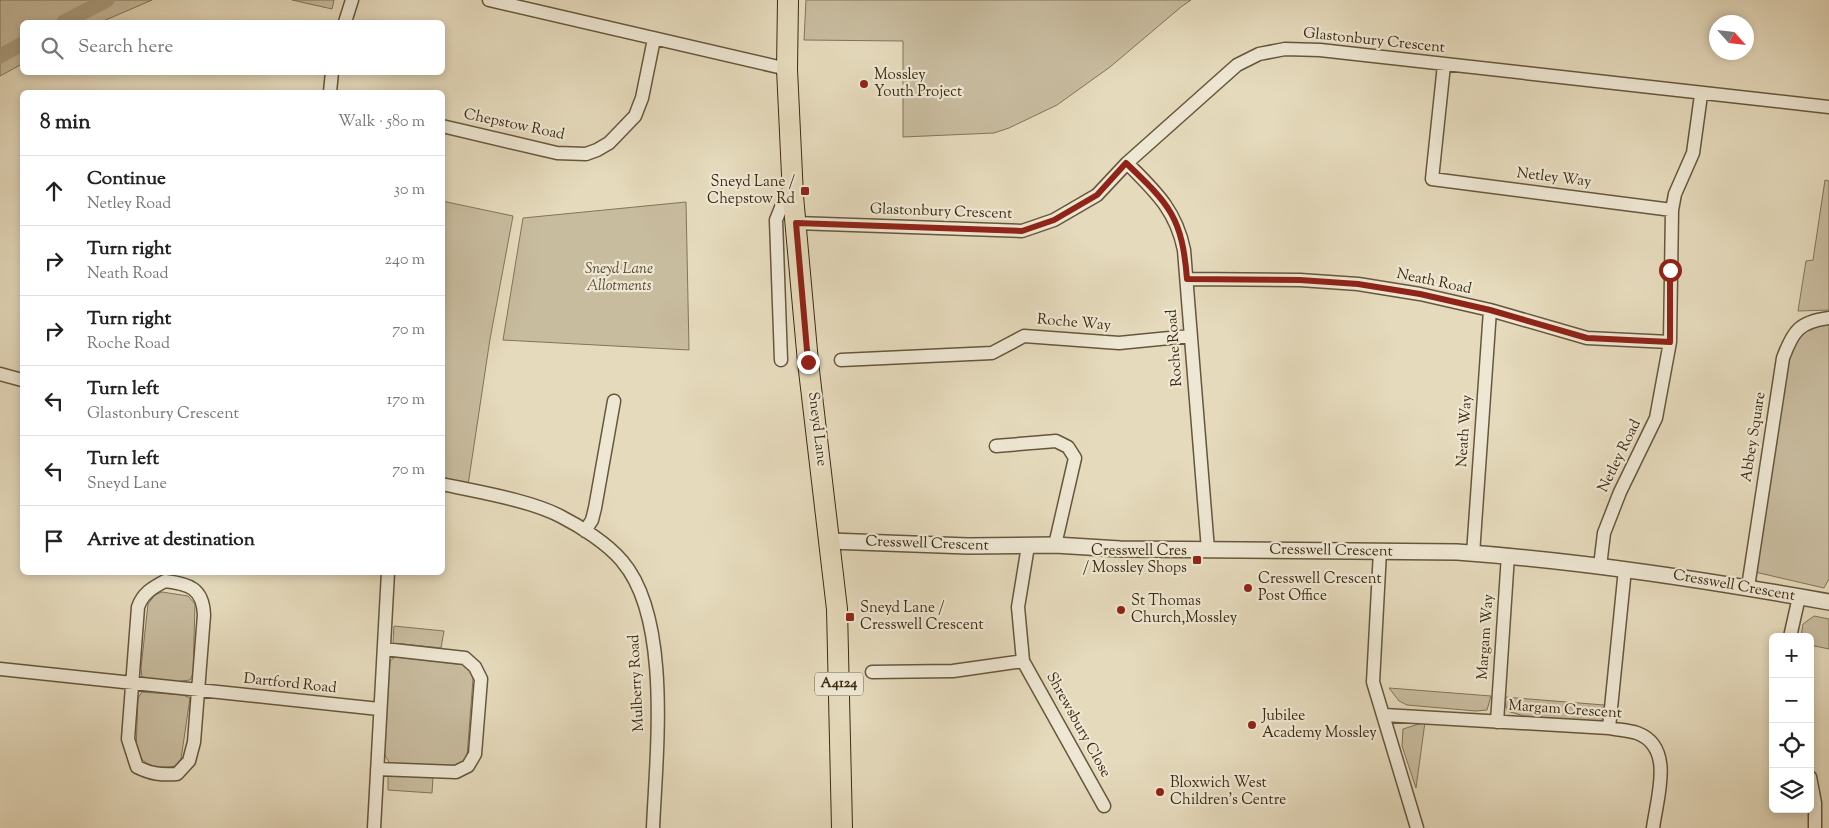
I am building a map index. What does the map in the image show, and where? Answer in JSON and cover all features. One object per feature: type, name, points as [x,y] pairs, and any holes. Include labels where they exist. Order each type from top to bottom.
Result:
[{"type":"main road","name":"Sneyd Lane","points":[[788,0],[787,69],[793,196],[808,362],[837,609],[842,828]]},
{"type":"street","points":[[345,20],[352,0]]},
{"type":"street","points":[[489,0],[787,69]]},
{"type":"street","name":"Chepstow Road","points":[[445,127],[557,153],[586,154],[597,150],[609,142],[636,116],[642,98],[654,39]]},
{"type":"street","name":"Glastonbury Crescent","points":[[796,223],[1022,231],[1054,220],[1097,195],[1126,163],[1237,65],[1259,54],[1285,49],[1320,50],[1701,95],[1829,107]]},
{"type":"street","name":"Netley Way","points":[[1444,65],[1432,179],[1672,210]]},
{"type":"street","points":[[330,90],[332,75]]},
{"type":"street","name":"Netley Road","points":[[1600,566],[1604,533],[1617,500],[1656,418],[1670,342],[1672,210],[1674,194],[1693,153],[1701,95]]},
{"type":"street","name":"Roche Road","points":[[1126,163],[1160,195],[1180,230],[1187,279],[1208,550]]},
{"type":"street","points":[[781,360],[776,220],[782,205],[793,196]]},
{"type":"street","name":"Neath Road","points":[[1187,279],[1300,280],[1358,284],[1420,294],[1490,310],[1587,338],[1670,342]]},
{"type":"street","name":"Neath Way","points":[[1473,554],[1490,310]]},
{"type":"street","name":"Abbey Square","points":[[1748,587],[1783,358],[1789,342],[1797,329],[1812,321],[1829,318]]},
{"type":"street","name":"Roche Way","points":[[841,360],[992,354],[1024,336],[1119,343],[1190,336]]},
{"type":"street","points":[[1,378],[20,380]]},
{"type":"street","points":[[585,531],[592,520],[595,508],[614,400]]},
{"type":"street","points":[[996,446],[1056,441],[1068,447],[1075,458],[1055,545]]},
{"type":"street","name":"Mulberry Road","points":[[445,485],[559,515],[585,531],[622,561],[641,594],[649,621],[657,706],[653,828]]},
{"type":"street","name":"Cresswell Crescent","points":[[830,541],[1508,555],[1625,569],[1748,587],[1829,602]]},
{"type":"street","name":"Shrewsbury Close","points":[[1028,546],[1018,607],[1024,661],[1104,806]]},
{"type":"street","points":[[1380,551],[1373,682],[1417,828]]},
{"type":"street","name":"Margam Way","points":[[1497,722],[1508,555]]},
{"type":"street","points":[[1609,728],[1625,569]]},
{"type":"street","points":[[374,828],[388,575]]},
{"type":"street","points":[[165,581],[185,583],[196,591],[204,604],[194,742],[189,761],[177,774],[149,774],[137,767],[130,753],[128,739],[134,685],[138,607],[141,598],[150,589],[165,581]]},
{"type":"street","points":[[1791,633],[1799,597]]},
{"type":"street","points":[[377,769],[456,772],[468,766],[475,754],[480,679],[475,667],[465,658],[384,649]]},
{"type":"street","points":[[880,669],[953,672],[1024,661]]},
{"type":"street","name":"Dartford Road","points":[[0,670],[379,710]]},
{"type":"street","name":"Margam Crescent","points":[[1384,715],[1609,728],[1636,733],[1652,742],[1660,755],[1653,828]]},
{"type":"street","points":[[1814,798],[1814,828]]},
{"type":"green space","points":[[0,0],[152,0],[106,20],[20,20],[20,65],[0,76]]},
{"type":"green space","points":[[292,0],[334,0],[332,9]]},
{"type":"green space","points":[[806,0],[1191,0],[1110,67],[1057,105],[1009,128],[994,133],[903,137],[903,41],[804,40]]},
{"type":"green space","points":[[1825,180],[1829,181],[1829,310],[1798,311],[1806,261],[1813,260]]},
{"type":"green space","points":[[445,202],[513,216],[490,339],[468,485],[445,479]]},
{"type":"green space","name":"Sneyd Lane Allotments","points":[[686,202],[689,350],[503,340],[523,218]]},
{"type":"green space","points":[[1829,324],[1829,579],[1824,588],[1755,572],[1787,359],[1801,333],[1812,327]]},
{"type":"green space","points":[[162,592],[188,596],[195,604],[193,674],[190,680],[174,682],[142,677],[141,668],[148,604],[155,595]]},
{"type":"green space","points":[[1814,616],[1829,619],[1829,649],[1814,646],[1814,633],[1802,633],[1803,624]]},
{"type":"green space","points":[[394,626],[444,631],[441,648],[393,643]]},
{"type":"green space","points":[[395,657],[466,665],[472,670],[473,679],[467,757],[456,766],[390,764],[384,754],[390,661]]},
{"type":"green space","points":[[1389,688],[1491,696],[1487,710],[1476,711],[1407,705],[1399,701]]},
{"type":"green space","points":[[142,692],[183,695],[190,698],[181,759],[175,766],[152,766],[139,756],[136,750],[138,698]]},
{"type":"green space","points":[[1504,697],[1604,705],[1604,715],[1601,722],[1524,716],[1507,711]]},
{"type":"green space","points":[[1425,722],[1416,788],[1402,746],[1403,729]]},
{"type":"green space","points":[[388,775],[433,777],[432,793],[388,790]]},
{"type":"waterway","points":[[68,20],[107,0]]},
{"type":"waterway","points":[[0,56],[20,45]]},
{"type":"place","name":"Mossley Youth Project","points":[[864,84]]},
{"type":"place","name":"Sneyd Lane / Chepstow Rd","points":[[805,191]]},
{"type":"place","name":"Cresswell Cres / Mossley Shops","points":[[1197,560]]},
{"type":"place","name":"Cresswell Crescent Post Office","points":[[1248,588]]},
{"type":"place","name":"St Thomas Church,Mossley","points":[[1121,610]]},
{"type":"place","name":"Sneyd Lane / Cresswell Crescent","points":[[850,617]]},
{"type":"place","name":"Jubilee Academy Mossley","points":[[1252,725]]},
{"type":"place","name":"Bloxwich West Children's Centre","points":[[1160,792]]},
{"type":"route","points":[[808,362],[796,223],[1022,231],[1054,220],[1097,195],[1126,163],[1160,195],[1173,216],[1180,230],[1187,279],[1300,280],[1358,284],[1420,294],[1490,310],[1587,338],[1670,342],[1670,270]]}]
